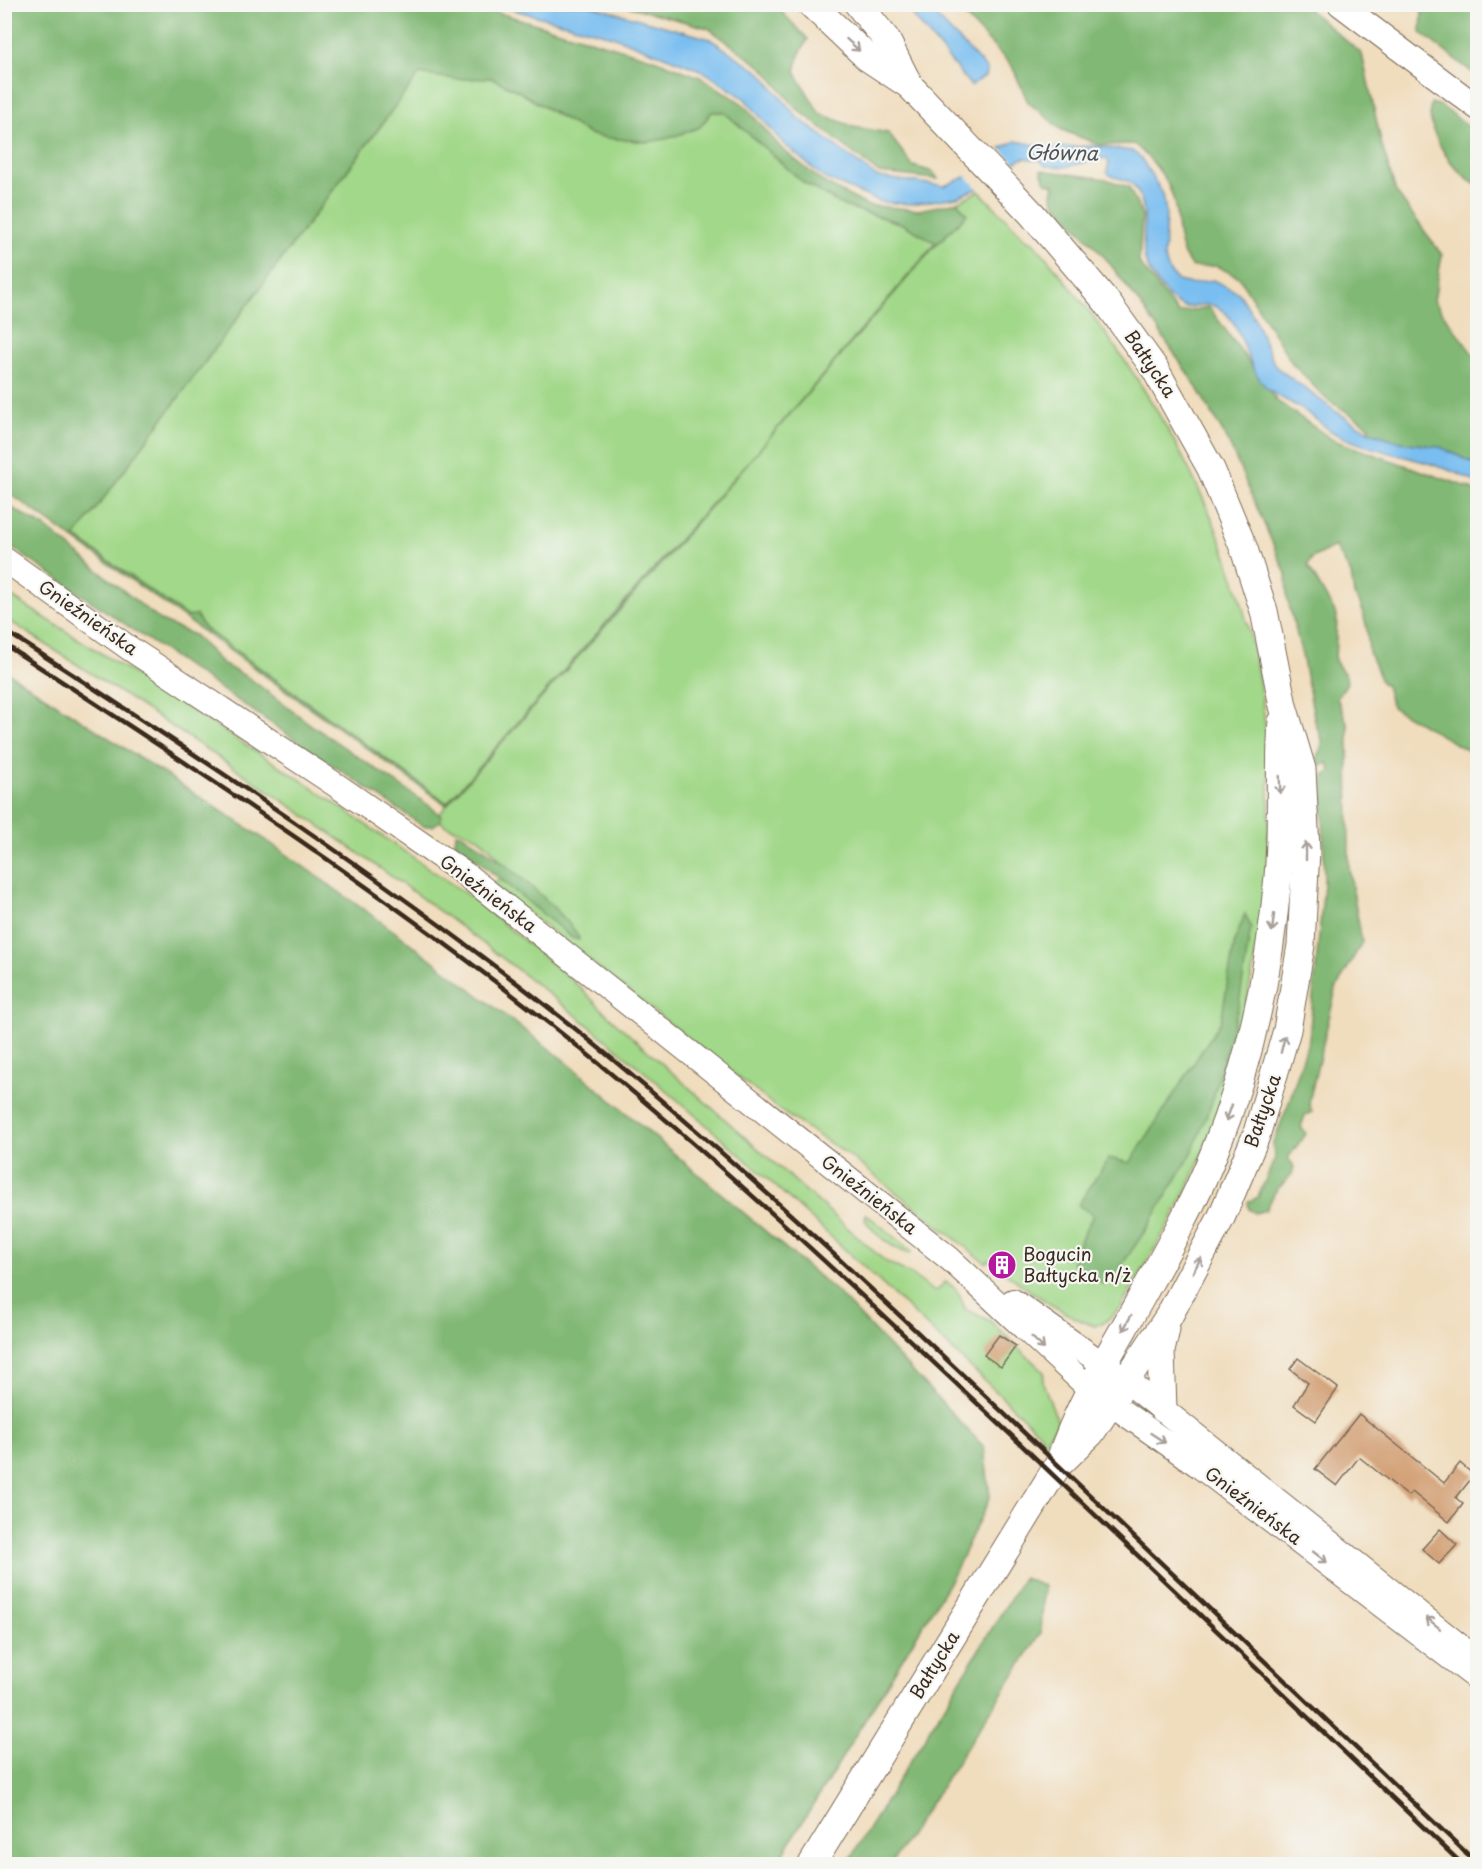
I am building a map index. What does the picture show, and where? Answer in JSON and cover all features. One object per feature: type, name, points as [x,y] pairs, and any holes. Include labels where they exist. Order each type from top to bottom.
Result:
[{"type":"main road","name":"Bałtycka","points":[[811,4],[868,58],[909,84],[976,155],[1060,245],[1106,301],[1155,369],[1193,432],[1224,497],[1254,577],[1266,621],[1283,706],[1302,769],[1306,814],[1305,902],[1293,996],[1277,1068],[1252,1145],[1221,1218],[1169,1316],[1127,1381],[1100,1397],[1075,1419],[1058,1465],[812,1864]]},
{"type":"main road","name":"Bałtycka","points":[[858,4],[886,39],[909,84]]},
{"type":"main road","name":"Bałtycka","points":[[1100,1397],[1104,1364],[1195,1196],[1233,1102],[1250,1043],[1270,945],[1279,875],[1279,768],[1283,706]]},
{"type":"main road","points":[[1163,1409],[1161,1351],[1169,1316]]},
{"type":"street","points":[[1340,4],[1478,108]]},
{"type":"street","name":"Gnieźnieńska","points":[[4,558],[129,648],[339,787],[465,874],[950,1259],[1104,1364],[1163,1409],[1387,1586],[1478,1662]]},
{"type":"street","name":"Gnieźnieńska","points":[[950,1259],[1100,1397],[1198,1465],[1478,1679]]},
{"type":"green space","points":[[5,4],[472,5],[651,58],[702,78],[743,104],[782,149],[823,182],[866,205],[919,210],[957,202],[967,214],[935,246],[651,575],[446,805],[5,490]],"holes":[[[419,74],[456,79],[492,78],[589,134],[608,138],[648,142],[669,138],[700,127],[712,112],[724,112],[804,183],[844,206],[903,224],[936,243],[750,460],[447,803],[204,628],[196,615],[188,617],[75,537]]]},
{"type":"green space","points":[[623,5],[775,5],[808,39],[799,55],[795,72],[819,113],[854,127],[888,133],[913,166],[933,172],[938,179],[879,173],[796,108],[764,69],[708,28]]},
{"type":"green space","points":[[954,5],[1303,5],[1362,54],[1382,146],[1396,192],[1442,255],[1434,301],[1477,360],[1477,465],[1440,447],[1400,442],[1368,431],[1370,426],[1326,399],[1292,363],[1239,277],[1216,266],[1193,267],[1187,260],[1180,245],[1174,201],[1168,184],[1147,156],[1134,144],[1100,145],[1062,130],[1028,102],[1012,66]]},
{"type":"green space","points":[[1414,5],[1477,5],[1477,76],[1421,33],[1422,12]]},
{"type":"green space","points":[[419,74],[456,79],[492,78],[589,134],[608,138],[648,142],[669,138],[699,127],[712,112],[724,112],[804,183],[844,206],[903,224],[935,241],[935,246],[966,215],[957,202],[979,191],[1027,240],[1033,242],[1099,325],[1155,408],[1201,494],[1235,581],[1258,673],[1269,768],[1267,868],[1247,999],[1214,1122],[1196,1169],[1170,1221],[1121,1307],[1106,1321],[1095,1326],[1081,1321],[1039,1297],[989,1260],[986,1263],[847,1154],[785,1114],[494,886],[506,867],[499,858],[488,846],[470,833],[445,825],[437,817],[473,774],[447,803],[204,628],[196,615],[188,617],[75,537],[383,123],[415,76]]},
{"type":"green space","points":[[1431,103],[1441,106],[1477,133],[1477,184],[1458,170],[1442,150],[1432,126]]},
{"type":"green space","points":[[1041,170],[1105,179],[1129,187],[1142,216],[1139,263],[1178,313],[1209,307],[1277,401],[1333,440],[1470,488],[1477,494],[1477,756],[1392,707],[1386,686],[1381,682],[1369,652],[1367,628],[1360,603],[1354,595],[1351,574],[1335,546],[1312,558],[1308,566],[1337,616],[1335,661],[1346,676],[1347,683],[1337,698],[1348,725],[1349,868],[1362,942],[1336,989],[1309,1102],[1312,1112],[1305,1115],[1301,1127],[1306,1134],[1288,1158],[1294,1167],[1292,1174],[1275,1192],[1266,1210],[1255,1213],[1249,1209],[1248,1202],[1258,1197],[1275,1158],[1273,1143],[1309,1039],[1324,883],[1324,776],[1331,772],[1329,763],[1320,766],[1317,758],[1322,738],[1316,726],[1302,655],[1287,597],[1286,574],[1227,439],[1194,383],[1149,316],[1107,260],[1055,203],[1052,194],[1054,185],[1045,182]]},
{"type":"green space","points":[[5,504],[45,527],[161,621],[194,635],[224,665],[249,678],[310,724],[430,806],[441,816],[441,820],[433,826],[423,826],[11,547],[5,541]]},
{"type":"green space","points":[[4,592],[295,776],[472,898],[571,979],[615,1022],[885,1261],[912,1275],[933,1291],[938,1290],[945,1282],[953,1286],[965,1309],[990,1321],[1044,1372],[1043,1383],[1058,1422],[1043,1444],[1039,1440],[1042,1435],[819,1225],[588,1025],[375,864],[228,764],[5,618]]},
{"type":"green space","points":[[4,670],[266,840],[394,931],[564,1060],[838,1293],[984,1447],[990,1497],[953,1576],[777,1864],[5,1864]]},
{"type":"green space","points":[[456,833],[483,848],[524,880],[562,916],[579,940],[572,938],[455,842]]},
{"type":"green space","points":[[1245,914],[1251,927],[1239,1004],[1212,1102],[1191,1155],[1149,1225],[1113,1278],[1103,1284],[1073,1263],[1075,1251],[1093,1215],[1078,1205],[1109,1158],[1130,1163],[1221,1021],[1235,940]]},
{"type":"green space","points":[[866,1214],[911,1251],[910,1254],[879,1236],[865,1220]]},
{"type":"green space","points":[[1023,1578],[1044,1586],[1041,1633],[891,1864],[847,1864]]},
{"type":"water","name":"Główna","points":[[495,5],[589,5],[710,39],[761,73],[797,117],[877,177],[944,186],[968,176],[999,149],[1016,141],[1050,148],[1095,146],[1132,151],[1141,158],[1163,194],[1166,213],[1164,257],[1169,271],[1178,281],[1191,284],[1213,280],[1239,293],[1253,315],[1275,366],[1335,411],[1368,431],[1400,442],[1440,447],[1477,465],[1477,483],[1443,468],[1336,434],[1268,389],[1254,370],[1236,327],[1223,311],[1207,305],[1181,306],[1173,301],[1155,280],[1145,260],[1144,215],[1140,198],[1136,189],[1129,182],[1107,172],[1109,162],[1105,158],[1065,167],[1046,166],[1040,160],[1024,158],[1012,163],[979,188],[957,197],[911,204],[881,202],[824,178],[783,143],[745,99],[703,71],[612,36]]},
{"type":"water","points":[[904,5],[925,5],[987,69],[985,76],[971,86]]},
{"type":"pier","points":[[998,146],[1016,164],[980,191],[965,175]]},
{"type":"building","points":[[999,1335],[1016,1346],[1001,1367],[984,1355]]},
{"type":"building","points":[[1298,1358],[1338,1388],[1316,1421],[1294,1405],[1308,1383],[1290,1369]]},
{"type":"building","points":[[1359,1414],[1444,1483],[1460,1463],[1474,1475],[1456,1498],[1463,1504],[1449,1522],[1412,1492],[1408,1496],[1359,1457],[1337,1486],[1315,1469]]},
{"type":"building","points":[[1440,1529],[1457,1545],[1439,1564],[1422,1549]]},
{"type":"railway","points":[[4,630],[226,775],[443,927],[639,1081],[802,1225],[909,1324],[1478,1864]]},
{"type":"railway","points":[[4,644],[223,788],[367,887],[507,991],[633,1092],[743,1187],[904,1335],[1462,1864]]},
{"type":"place","name":"Bogucin Bałtycka n/ż","points":[[1002,1265]]}]
